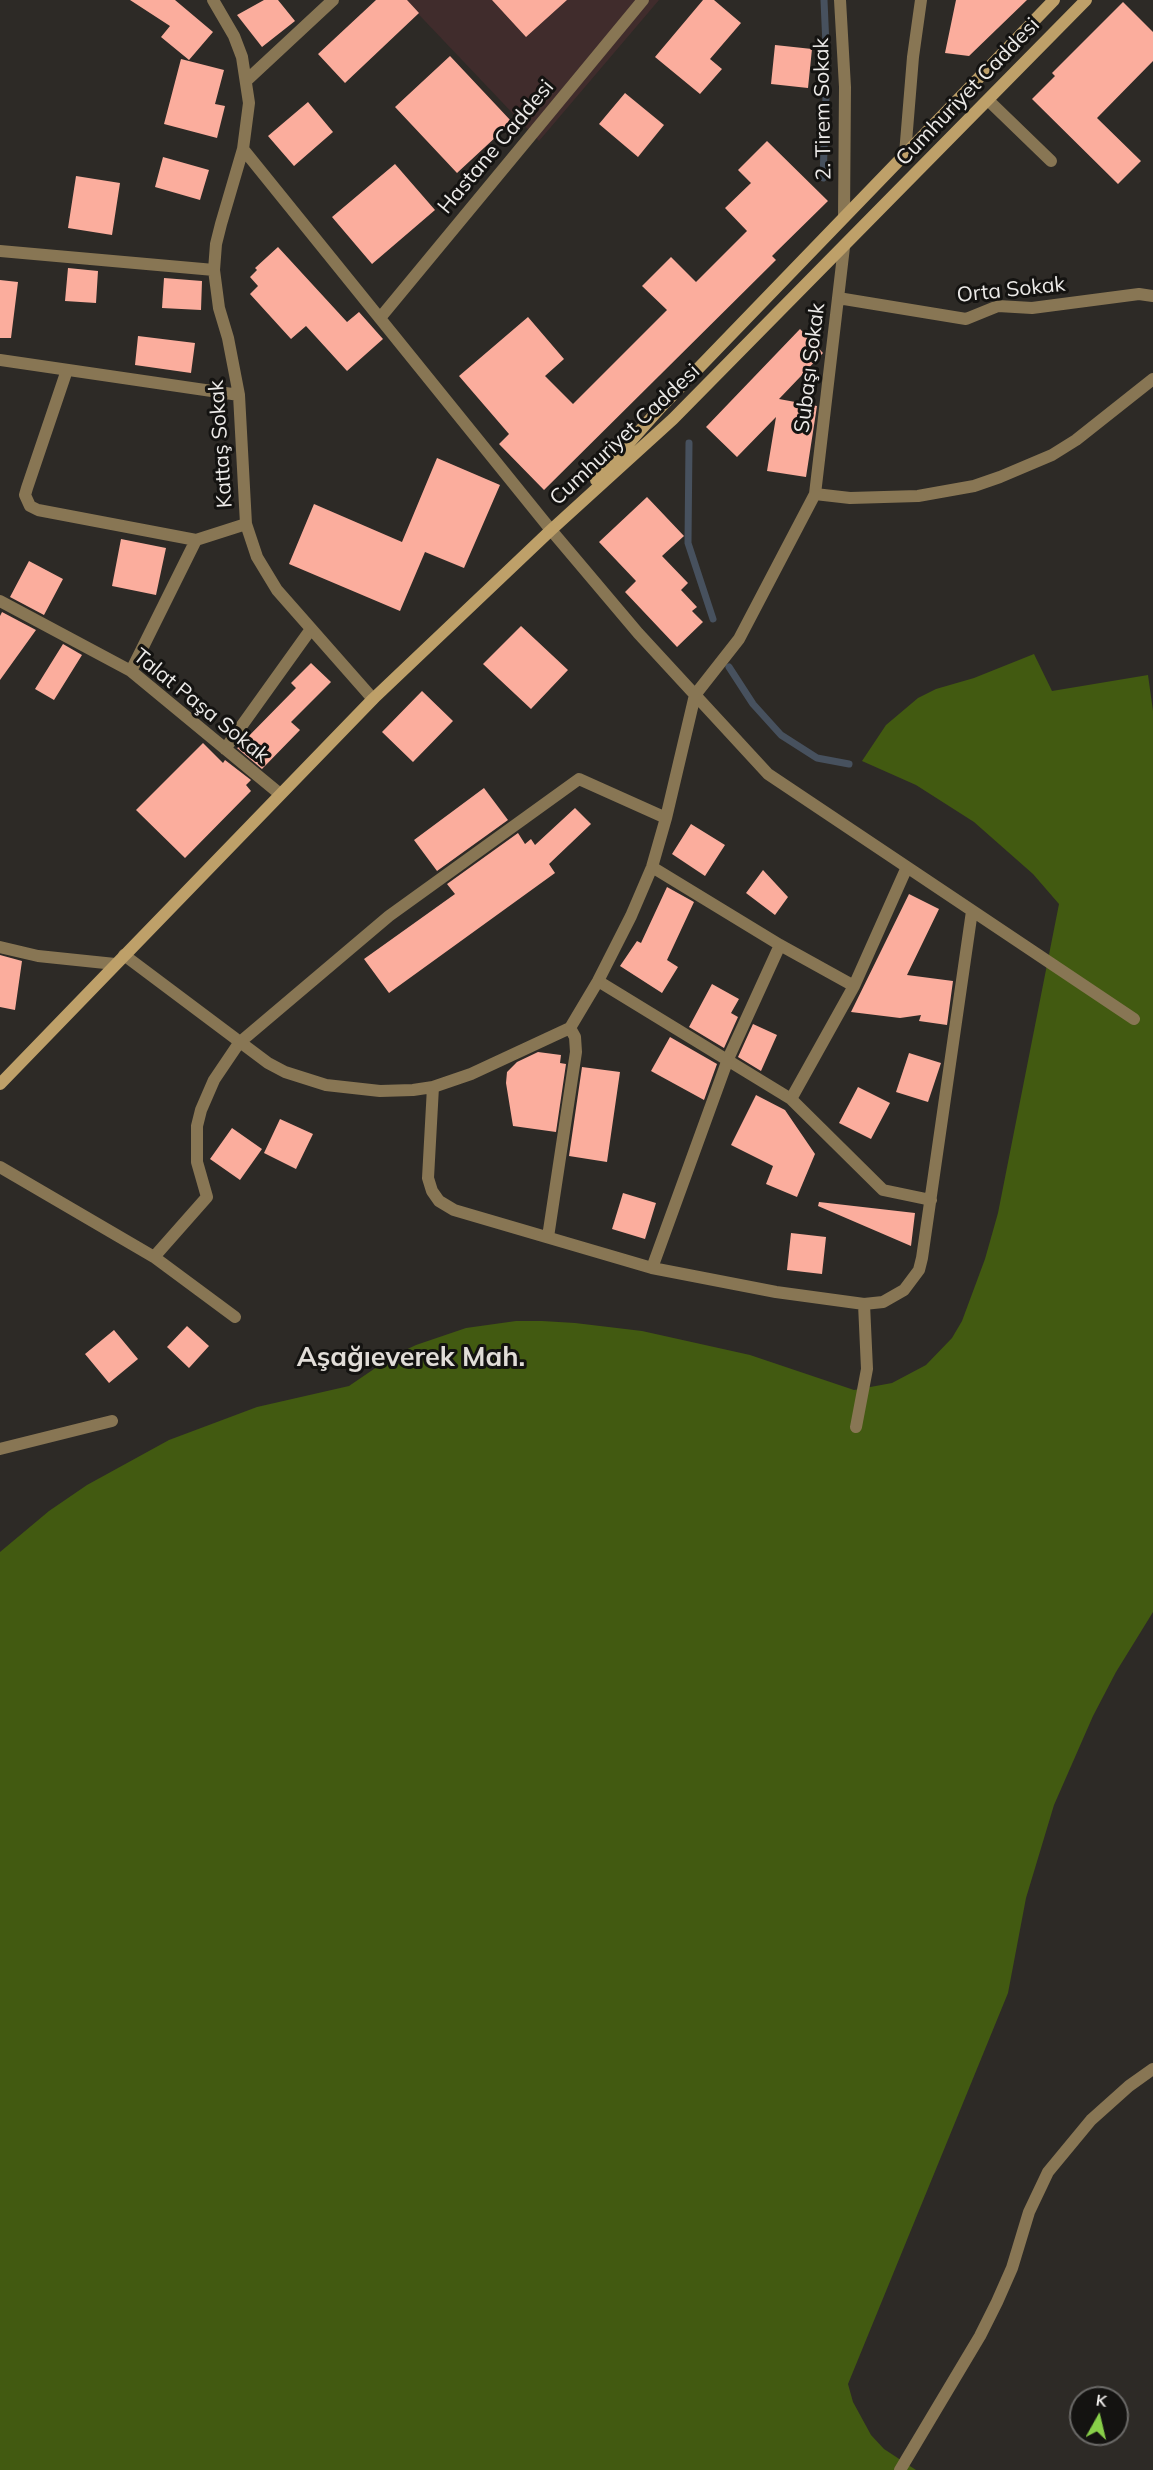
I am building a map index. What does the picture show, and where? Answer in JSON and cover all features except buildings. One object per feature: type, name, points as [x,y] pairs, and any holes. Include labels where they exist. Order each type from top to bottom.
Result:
[{"type":"main road","name":"Cumhuriyet Caddesi","points":[[551,530],[661,407],[1054,0]]},
{"type":"main road","name":"Cumhuriyet Caddesi","points":[[551,530],[673,419],[989,101],[1086,0]]},
{"type":"main road","points":[[0,1084],[373,699],[551,530]]},
{"type":"street","name":"Kattaş Sokak","points":[[213,0],[234,36],[247,80],[248,127],[220,224],[214,270],[219,308],[228,338],[239,395],[246,524],[253,548],[266,574],[373,699]]},
{"type":"street","points":[[247,80],[333,0]]},
{"type":"street","name":"Hastane Caddesi","points":[[380,318],[643,0]]},
{"type":"street","name":"2. Tirem Sokak","points":[[840,0],[845,87],[844,217]]},
{"type":"street","points":[[905,154],[912,67],[921,0]]},
{"type":"street","points":[[989,101],[1051,161]]},
{"type":"street","points":[[243,149],[551,530],[638,633],[768,774],[1134,1019]]},
{"type":"street","name":"Subaşı Sokak","points":[[816,494],[844,247]]},
{"type":"street","points":[[0,251],[214,270]]},
{"type":"street","name":"Orta Sokak","points":[[838,298],[966,319],[998,306],[1032,308],[1140,294],[1153,296]]},
{"type":"street","points":[[0,360],[239,395]]},
{"type":"street","points":[[67,370],[27,488],[26,495],[30,506],[38,510],[196,540],[246,524]]},
{"type":"street","points":[[0,947],[38,956],[120,960],[285,1072],[326,1085],[388,1091],[433,1087],[471,1074],[570,1028],[598,981],[631,916],[652,867],[695,695],[739,639],[816,494],[850,498],[918,496],[974,486],[1035,463],[1076,440],[1153,379]]},
{"type":"street","points":[[131,670],[196,540]]},
{"type":"street","name":"Talat Paşa Sokak","points":[[0,601],[131,670],[280,794]]},
{"type":"street","points":[[225,749],[311,629]]},
{"type":"street","points":[[153,1257],[207,1197],[197,1162],[196,1144],[199,1118],[214,1080],[239,1042],[389,916],[579,779],[666,818]]},
{"type":"street","points":[[652,867],[780,945],[854,986]]},
{"type":"street","points":[[791,1099],[854,986],[906,867]]},
{"type":"street","points":[[433,1087],[428,1178],[436,1196],[454,1210],[652,1268],[776,1292],[864,1304],[883,1302],[894,1297],[912,1280],[922,1258],[972,911]]},
{"type":"street","points":[[652,1268],[728,1059],[780,945]]},
{"type":"street","points":[[598,981],[791,1099],[883,1190],[931,1200]]},
{"type":"street","points":[[548,1237],[576,1052],[570,1028]]},
{"type":"street","points":[[0,1167],[153,1257],[235,1317]]},
{"type":"street","points":[[856,1427],[867,1369],[864,1304]]},
{"type":"street","points":[[0,1449],[112,1421]]},
{"type":"street","points":[[900,2470],[980,2336],[997,2302],[1012,2268],[1029,2212],[1048,2172],[1091,2120],[1129,2086],[1153,2069]]},
{"type":"shaded area","points":[[405,0],[659,0],[539,141]]},
{"type":"green space","points":[[1034,654],[1052,691],[1148,675],[1153,711],[1153,1612],[1116,1672],[1093,1716],[1054,1805],[1026,1898],[1008,1993],[848,2384],[853,2402],[871,2435],[884,2449],[916,2470],[0,2470],[0,1552],[49,1511],[87,1485],[169,1440],[257,1407],[349,1386],[393,1356],[416,1345],[466,1328],[516,1321],[542,1321],[642,1331],[750,1355],[854,1390],[892,1383],[926,1365],[952,1338],[962,1321],[985,1259],[998,1213],[1059,904],[1033,874],[974,822],[916,785],[862,761],[886,725],[918,698],[936,689],[974,678]]},
{"type":"waterway","points":[[823,178],[827,69],[824,0]]},
{"type":"waterway","points":[[689,443],[688,543],[713,619]]},
{"type":"waterway","points":[[729,667],[753,704],[781,735],[817,758],[849,764]]},
{"type":"district","name":"Aşağıeverek Mah.","points":[[411,1358]]}]
